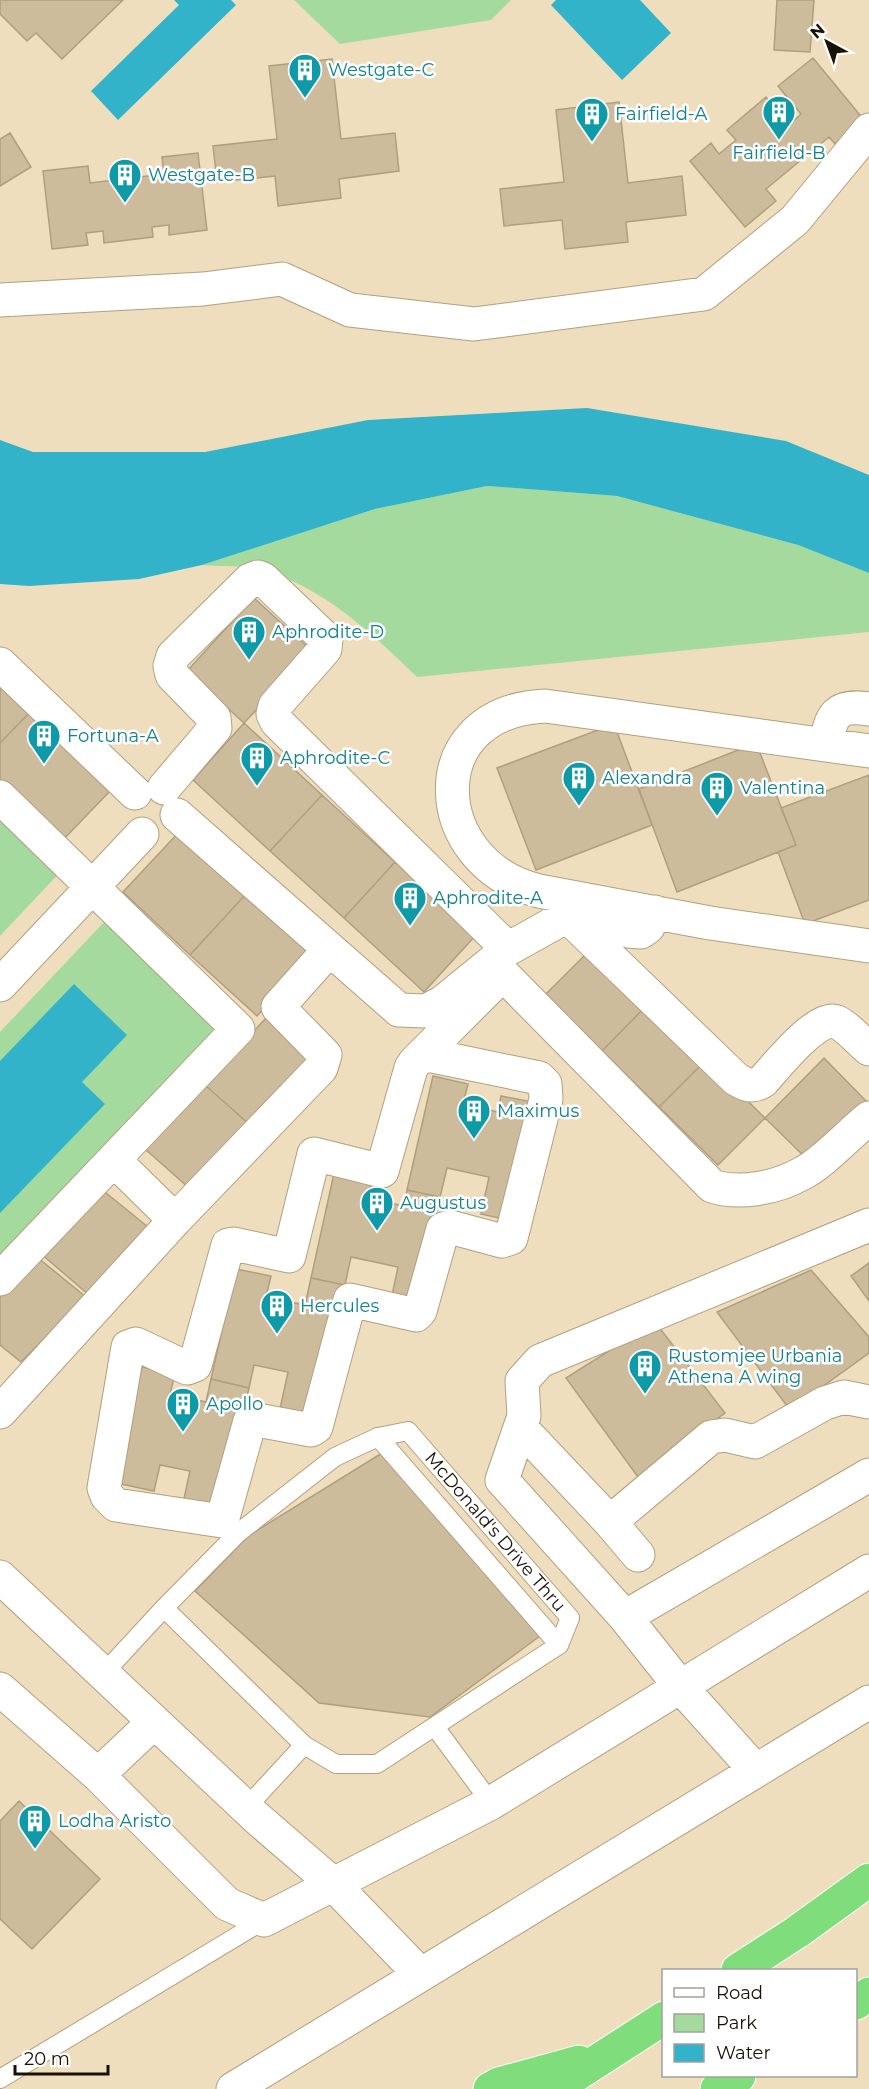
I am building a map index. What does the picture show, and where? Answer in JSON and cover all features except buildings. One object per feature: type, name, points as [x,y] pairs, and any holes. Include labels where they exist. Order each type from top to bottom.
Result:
[{"type":"highway","points":[[741,1969],[798,1932],[869,1880]]},
{"type":"highway","points":[[554,2089],[662,2019]]},
{"type":"highway","points":[[490,2089],[500,2084],[606,2055]]},
{"type":"highway","points":[[717,2089],[737,2077]]},
{"type":"street","points":[[0,300],[203,289],[282,279],[350,310],[474,324],[704,294],[795,220],[869,130]]},
{"type":"street","points":[[159,799],[215,728],[214,718],[172,675],[170,666],[173,656],[250,580],[258,577],[263,579],[326,639],[325,649],[275,706],[273,714],[277,722],[712,1186],[726,1191],[742,1191],[803,1174],[869,1118]]},
{"type":"street","points":[[0,664],[159,799],[399,1010],[426,1011],[443,1002],[567,916],[595,919],[628,931],[641,932],[648,927],[655,912]]},
{"type":"street","points":[[869,751],[545,706],[513,711],[484,726],[472,737],[460,754],[454,769],[451,799],[467,839],[489,866],[511,882],[528,888],[710,923],[869,946]]},
{"type":"street","points":[[826,744],[830,720],[840,710],[854,706],[869,709]]},
{"type":"street","points":[[0,797],[238,1027],[238,1031],[0,1279]]},
{"type":"street","points":[[0,985],[142,834],[149,836],[163,834],[175,823],[159,799]]},
{"type":"street","points":[[567,916],[736,1079],[747,1086],[757,1085],[763,1081],[815,1026],[828,1020],[837,1022],[869,1049]]},
{"type":"street","points":[[0,1412],[175,1220],[324,1063],[325,1055],[278,1007],[329,950]]},
{"type":"street","points":[[423,1054],[538,1078],[545,1084],[546,1099],[510,1238],[502,1241],[450,1227],[443,1229],[420,1311],[416,1315],[350,1300],[318,1424],[311,1430],[257,1420],[250,1421],[222,1521],[116,1505],[107,1496],[105,1488],[128,1347],[136,1344],[187,1368],[195,1365],[228,1245],[234,1244],[289,1256],[314,1154],[382,1171],[411,1068],[501,962]]},
{"type":"street","points":[[115,1161],[175,1220]]},
{"type":"street","points":[[756,1771],[680,1686],[626,1617],[502,1480],[524,1416],[522,1381],[540,1361],[869,1225]]},
{"type":"street","points":[[610,1522],[711,1437],[725,1435],[755,1442],[835,1400],[844,1397],[869,1402]]},
{"type":"street","points":[[521,1428],[638,1555]]},
{"type":"street","points":[[626,1617],[869,1475]]},
{"type":"street","points":[[0,1689],[98,1775],[228,1904],[264,1920],[491,1803],[869,1571]]},
{"type":"street","points":[[0,1577],[246,1808],[332,1883],[420,1974]]},
{"type":"street","points":[[233,2089],[869,1702]]},
{"type":"street","points":[[98,1775],[154,1722]]},
{"type":"lane","name":"McDonald's Drive Thru","points":[[103,1674],[238,1533],[335,1457],[378,1437],[408,1431],[570,1618],[559,1645]]},
{"type":"lane","points":[[164,1608],[304,1745],[336,1764],[377,1764],[559,1645],[378,1437]]},
{"type":"lane","points":[[435,1727],[491,1803]]},
{"type":"lane","points":[[246,1808],[304,1745]]},
{"type":"lane","points":[[0,2079],[264,1920]]},
{"type":"green space","points":[[294,0],[511,0],[491,20],[340,44]]},
{"type":"green space","points":[[487,486],[617,496],[798,545],[869,573],[869,632],[417,677],[346,614],[284,577],[255,568],[202,565],[375,509]]},
{"type":"green space","points":[[0,807],[65,867],[0,936]]},
{"type":"green space","points":[[107,919],[227,1032],[0,1263],[0,1032]]},
{"type":"water","points":[[174,0],[231,0],[236,5],[118,120],[91,91],[179,5]]},
{"type":"water","points":[[556,0],[640,0],[671,33],[622,80],[551,5]]},
{"type":"water","points":[[587,408],[786,441],[869,475],[869,573],[798,545],[617,496],[487,486],[375,509],[202,565],[139,579],[29,586],[0,584],[0,440],[33,452],[205,452],[368,420]]},
{"type":"water","points":[[74,984],[127,1035],[82,1082],[105,1104],[0,1213],[0,1061]]},
{"type":"place","name":"Westgate-C","points":[[305,99]]},
{"type":"place","name":"Fairfield-B","points":[[779,141]]},
{"type":"place","name":"Fairfield-A","points":[[592,143]]},
{"type":"place","name":"Westgate-B","points":[[125,204]]},
{"type":"place","name":"Aphrodite-D","points":[[249,661]]},
{"type":"place","name":"Fortuna-A","points":[[44,765]]},
{"type":"place","name":"Aphrodite-C","points":[[257,787]]},
{"type":"place","name":"Alexandra","points":[[579,807]]},
{"type":"place","name":"Valentina","points":[[717,817]]},
{"type":"place","name":"Aphrodite-A","points":[[410,927]]},
{"type":"place","name":"Maximus","points":[[474,1140]]},
{"type":"place","name":"Augustus","points":[[377,1232]]},
{"type":"place","name":"Hercules","points":[[277,1335]]},
{"type":"place","name":"Rustomjee Urbania Athena A wing","points":[[645,1395]]},
{"type":"place","name":"Apollo","points":[[183,1433]]},
{"type":"place","name":"Lodha Aristo","points":[[35,1850]]}]
